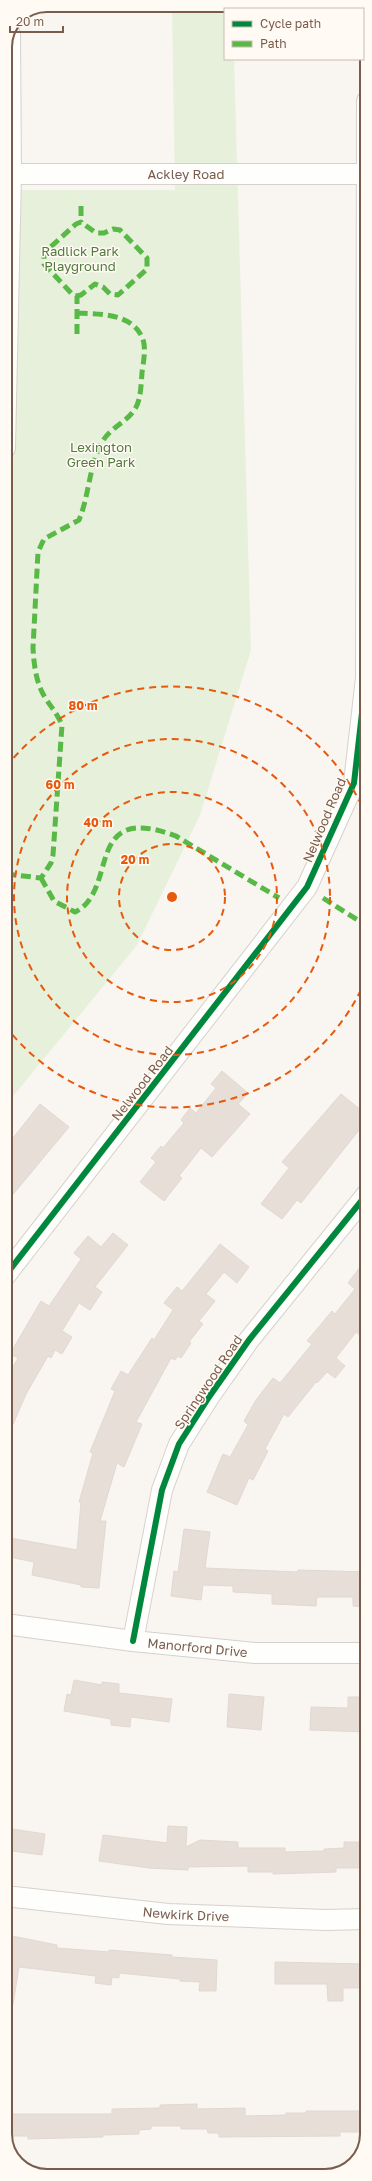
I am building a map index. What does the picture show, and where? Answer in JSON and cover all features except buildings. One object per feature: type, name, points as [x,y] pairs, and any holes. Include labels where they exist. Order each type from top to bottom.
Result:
[{"type":"street","name":"Ackley Road","points":[[12,174],[360,174]]},
{"type":"street","name":"Nelwood Road","points":[[12,1267],[308,887],[354,783],[360,730]]},
{"type":"street","name":"Springwood Road","points":[[133,1641],[162,1490],[179,1444],[249,1340],[360,1203]]},
{"type":"street","name":"Manorford Drive","points":[[12,1625],[133,1641],[255,1653],[360,1653]]},
{"type":"street","name":"Newkirk Drive","points":[[12,1897],[168,1914],[360,1919]]},
{"type":"green space","points":[[172,12],[224,12],[224,60],[234,60],[251,650],[200,815],[137,945],[12,1097],[12,561],[16,190],[175,190]]},
{"type":"marked path","points":[[81,206],[81,222]]},
{"type":"marked path","points":[[77,296],[81,295],[95,284],[103,287],[110,294],[118,295],[147,269],[147,258],[120,230],[113,229],[104,233],[96,233],[81,222],[76,224],[44,253],[44,264],[73,295],[77,296],[77,338]]},
{"type":"marked path","points":[[12,875],[41,878],[51,863],[53,855],[62,725],[40,687],[35,668],[33,648],[38,552],[44,539],[79,520],[94,462],[101,444],[104,438],[135,409],[140,392],[144,345],[142,337],[137,329],[130,323],[114,316],[77,313]]},
{"type":"marked path","points":[[41,878],[54,901],[75,912],[88,901],[97,886],[107,853],[115,839],[127,830],[147,828],[176,836],[279,898]]},
{"type":"marked path","points":[[323,898],[360,922]]},
{"type":"cycle path","points":[[12,1267],[307,887],[354,783],[360,730]]},
{"type":"cycle path","points":[[133,1641],[162,1490],[179,1444],[209,1397],[249,1340],[360,1203]]},
{"type":"park label","name":"Radlick Park Playground","points":[[80,258]]},
{"type":"park label","name":"Lexington Green Park","points":[[101,454]]}]
